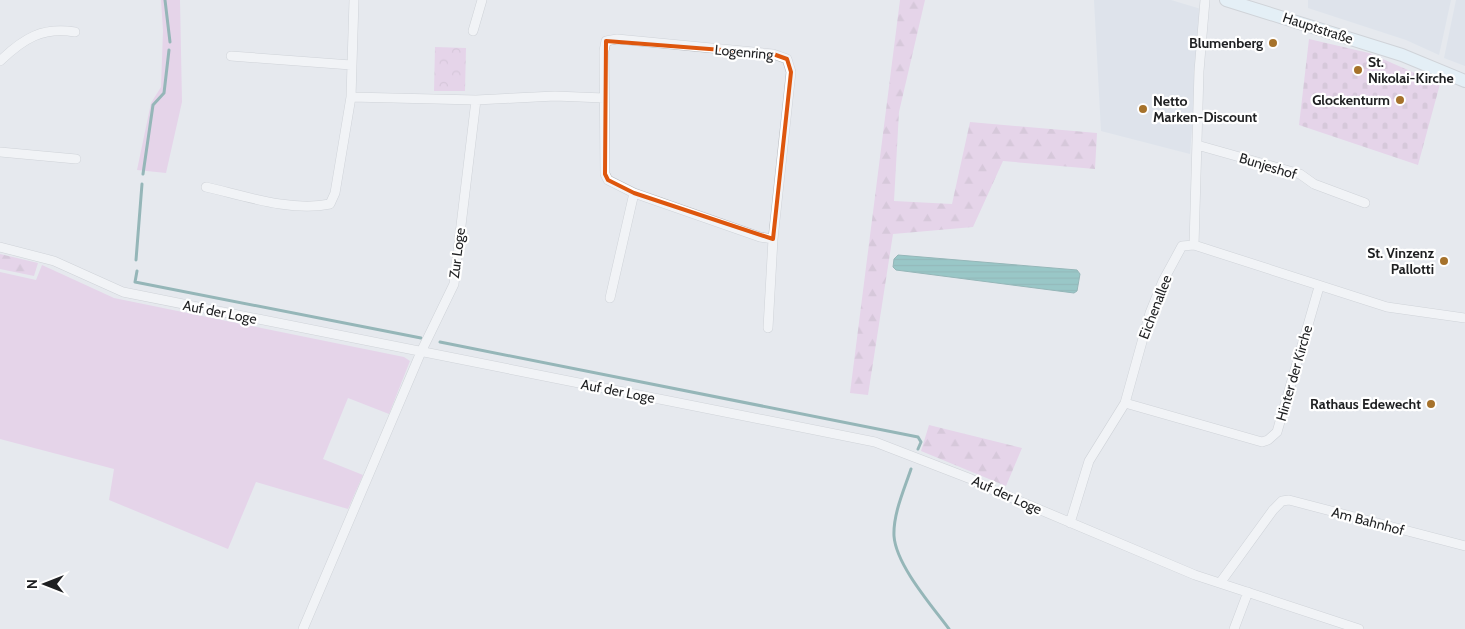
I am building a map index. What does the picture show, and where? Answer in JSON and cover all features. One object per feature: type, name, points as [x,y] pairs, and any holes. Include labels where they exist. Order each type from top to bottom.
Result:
[{"type":"main road","name":"Hauptstraße","points":[[1226,0],[1402,55],[1465,81]]},
{"type":"street","points":[[206,187],[260,200],[314,208],[330,204],[335,193],[351,97],[354,0]]},
{"type":"street","points":[[473,31],[482,0]]},
{"type":"street","points":[[1205,0],[1194,245],[1319,287],[1387,307],[1465,318]]},
{"type":"street","points":[[0,60],[21,41],[36,34],[59,30],[75,32]]},
{"type":"street","name":"Logenring","points":[[768,328],[773,239],[791,72],[787,59],[773,54],[617,39],[606,41],[604,51],[605,174],[608,180],[634,193],[760,237],[773,239]]},
{"type":"street","points":[[231,56],[351,65]]},
{"type":"street","points":[[351,97],[476,100],[555,96],[604,98]]},
{"type":"street","name":"Zur Loge","points":[[304,629],[421,352],[454,284],[476,100]]},
{"type":"street","name":"Bunjeshof","points":[[1197,145],[1300,174],[1314,184],[1365,203]]},
{"type":"street","points":[[0,152],[76,159]]},
{"type":"street","points":[[610,298],[634,193]]},
{"type":"street","name":"Eichenallee","points":[[1070,523],[1089,462],[1125,403],[1150,313],[1163,281],[1182,246],[1194,245]]},
{"type":"street","name":"Auf der Loge","points":[[0,248],[54,261],[123,292],[875,442],[971,479],[1070,523],[1220,583],[1359,629]]},
{"type":"street","name":"Hinter der Kirche","points":[[1125,403],[1262,442],[1268,440],[1277,432],[1319,287]]},
{"type":"street","name":"Am Bahnhof","points":[[1220,583],[1273,510],[1282,502],[1289,500],[1465,546]]},
{"type":"street","points":[[1234,629],[1248,592]]},
{"type":"highlighted area","points":[[606,41],[773,54],[787,59],[791,72],[773,239],[634,193],[608,180],[605,174]]},
{"type":"shaded area","points":[[1094,0],[1171,0],[1201,9],[1190,154],[1101,131]]},
{"type":"shaded area","points":[[1308,0],[1451,0],[1439,55],[1406,40],[1308,8]]},
{"type":"shaded area","points":[[1456,0],[1465,0],[1465,66],[1444,58]]},
{"type":"shaded area","points":[[898,255],[1077,270],[1080,274],[1077,291],[1074,293],[896,270],[893,267],[894,259]]},
{"type":"green space","points":[[161,0],[180,0],[182,102],[166,173],[137,170],[151,103],[161,87],[163,31]]},
{"type":"green space","points":[[900,0],[925,0],[899,112],[894,201],[952,204],[970,122],[1097,133],[1095,169],[1003,161],[973,227],[893,234],[868,395],[850,393]]},
{"type":"green space","points":[[1309,39],[1369,53],[1440,84],[1418,165],[1299,125]]},
{"type":"green space","points":[[435,47],[466,48],[465,91],[434,91]]},
{"type":"green space","points":[[0,254],[38,263],[34,276],[0,269]]},
{"type":"green space","points":[[42,265],[114,298],[404,357],[410,361],[389,414],[348,398],[323,459],[363,475],[348,509],[256,482],[228,549],[109,500],[114,469],[0,439],[0,272],[36,280]]},
{"type":"green space","points":[[929,425],[1022,448],[1006,486],[921,451]]},
{"type":"waterway","points":[[165,0],[170,42]]},
{"type":"waterway","points":[[143,174],[153,105],[164,93],[169,50]]},
{"type":"waterway","points":[[136,260],[142,184]]},
{"type":"waterway","points":[[137,271],[135,282],[421,338]]},
{"type":"waterway","points":[[440,342],[918,437],[921,442],[918,449]]},
{"type":"waterway","points":[[911,469],[895,519],[894,536],[896,547],[901,560],[916,585],[949,629]]},
{"type":"place","name":"Blumenberg","points":[[1273,43]]},
{"type":"place","name":"St. Nikolai-Kirche","points":[[1358,70]]},
{"type":"place","name":"Glockenturm","points":[[1400,100]]},
{"type":"place","name":"Netto Marken-Discount","points":[[1143,109]]},
{"type":"place","name":"St. Vinzenz Pallotti","points":[[1444,261]]},
{"type":"place","name":"Rathaus Edewecht","points":[[1431,404]]}]
